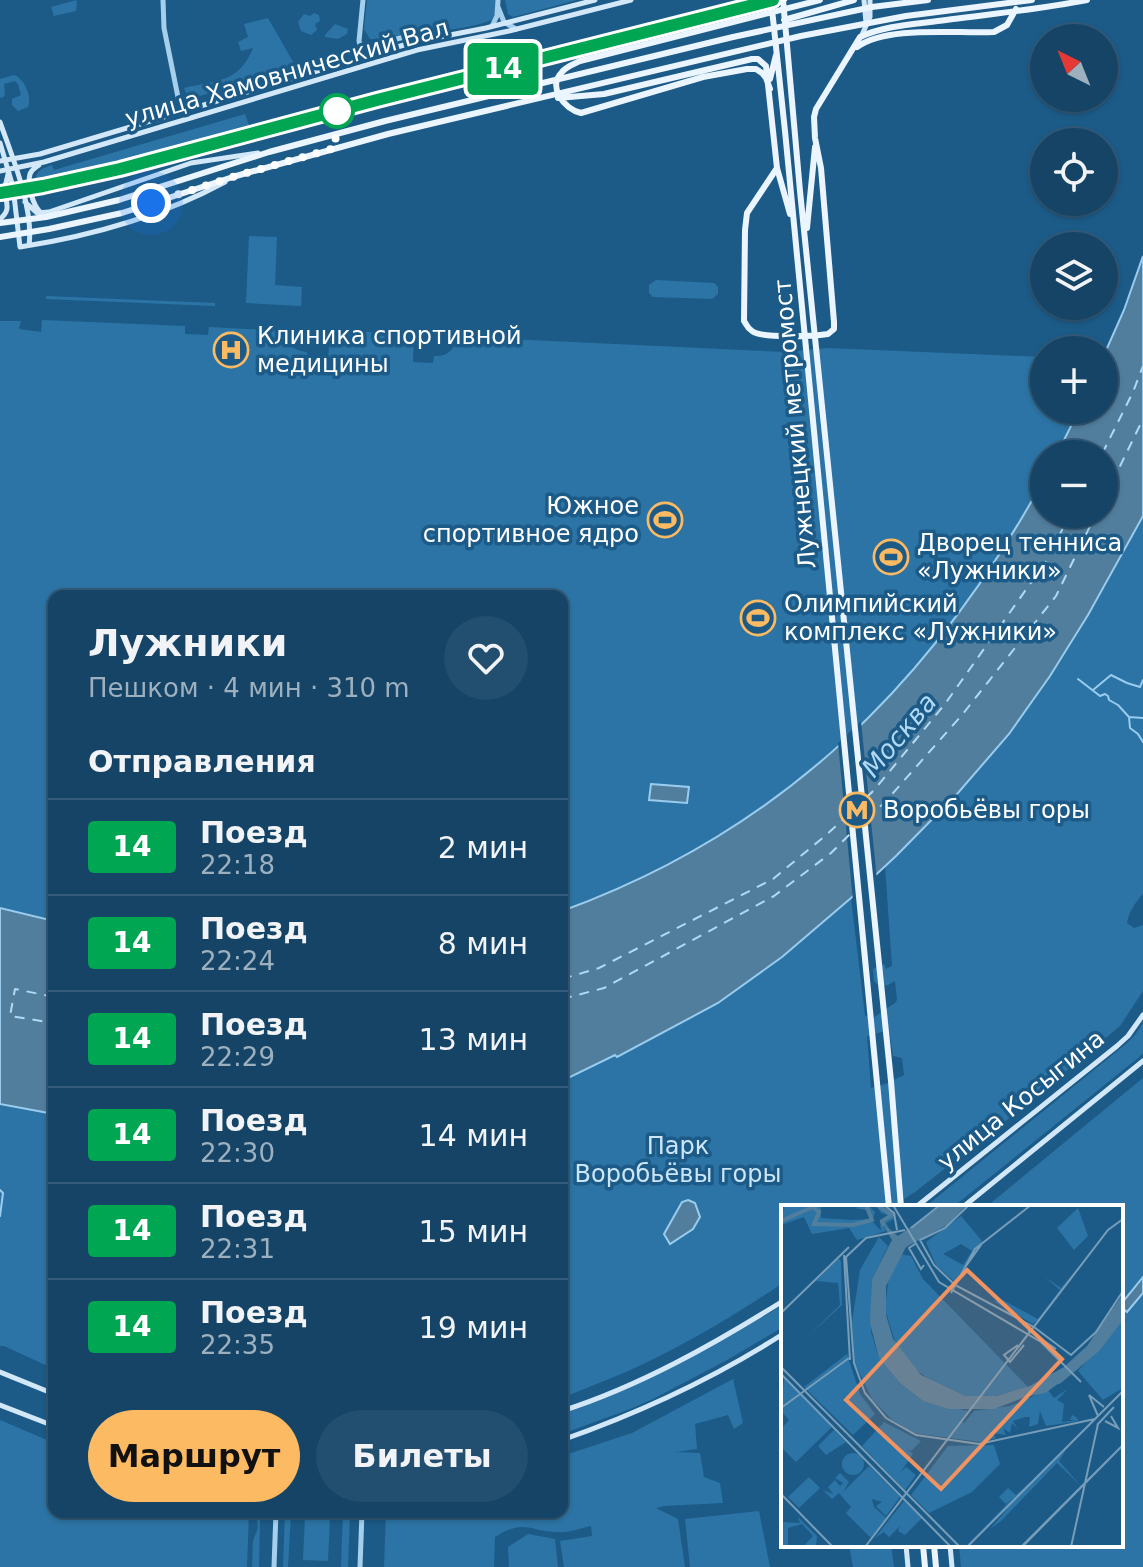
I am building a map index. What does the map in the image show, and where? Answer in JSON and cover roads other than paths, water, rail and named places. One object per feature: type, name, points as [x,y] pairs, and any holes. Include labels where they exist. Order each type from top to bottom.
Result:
[{"type":"main road","name":"улица Хамовнический Вал","points":[[3,161],[40,154],[414,42],[595,0]]},
{"type":"main road","name":"улица Хамовнический Вал","points":[[0,171],[44,162],[417,50],[631,0]]},
{"type":"main road","points":[[771,0],[794,232]]},
{"type":"main road","points":[[783,0],[806,247]]},
{"type":"main road","points":[[769,86],[762,73],[747,69],[703,77],[581,113],[566,106],[556,88],[561,73],[580,61],[820,0]]},
{"type":"main road","points":[[733,37],[854,0]]},
{"type":"main road","points":[[864,0],[865,28]]},
{"type":"main road","points":[[806,247],[815,113],[865,28],[870,17],[870,0]]},
{"type":"main road","points":[[0,221],[46,217],[119,200],[269,152],[385,121],[733,37],[872,7],[928,0]]},
{"type":"main road","points":[[851,51],[870,40],[901,33],[998,31],[1012,19],[1017,0]]},
{"type":"main road","points":[[0,237],[122,213],[236,176],[388,134],[801,36],[906,16],[1032,0]]},
{"type":"main road","points":[[860,37],[887,29],[1087,0]]},
{"type":"main road","points":[[769,86],[777,51]]},
{"type":"main road","points":[[532,100],[604,94],[748,60],[762,61],[766,66],[769,86],[777,168],[794,232]]},
{"type":"main road","points":[[0,122],[25,202],[29,245]]},
{"type":"main road","points":[[777,168],[747,213],[744,321],[759,334],[797,337],[828,334],[834,329],[834,322],[822,180],[815,138]]},
{"type":"main road","points":[[0,143],[16,204],[20,247],[98,230],[157,212],[197,197],[236,176]]},
{"type":"main road","points":[[25,202],[34,212],[45,213],[191,163],[269,152]]},
{"type":"main road","points":[[44,162],[32,171],[30,181],[35,207],[45,213]]},
{"type":"main road","points":[[0,221],[7,210],[5,187],[8,171]]},
{"type":"main road","name":"Лужнецкий метромост","points":[[794,232],[889,1205]]},
{"type":"main road","name":"Лужнецкий метромост","points":[[806,247],[891,1081],[901,1205]]},
{"type":"main road","name":"улица Косыгина","points":[[918,1205],[1117,1046],[1143,1015]]},
{"type":"main road","name":"улица Косыгина","points":[[965,1205],[1143,1061]]},
{"type":"main road","points":[[568,1409],[660,1370],[781,1302]]},
{"type":"main road","points":[[568,1438],[638,1412],[731,1365],[781,1335]]},
{"type":"main road","points":[[0,1372],[48,1392]]},
{"type":"main road","points":[[0,1405],[48,1424]]},
{"type":"main road","points":[[906,1547],[908,1567]]},
{"type":"main road","points":[[923,1547],[925,1567]]},
{"type":"main road","points":[[934,1547],[936,1567]]},
{"type":"main road","points":[[950,1547],[952,1567]]},
{"type":"street","points":[[163,0],[165,37],[181,112]]},
{"type":"street","points":[[363,0],[360,45],[413,35],[457,33]]},
{"type":"street","points":[[498,3],[508,22],[516,29]]},
{"type":"street","points":[[492,26],[498,3]]},
{"type":"street","points":[[274,1567],[276,1518]]},
{"type":"street","points":[[360,1567],[362,1518]]},
{"type":"water","name":"Москва","points":[[1143,256],[1143,516],[1088,615],[1009,734],[957,794],[896,856],[782,957],[718,1003],[617,1057],[615,1055],[568,1078],[568,908],[641,878],[715,838],[782,793],[844,741],[901,684],[953,621],[1030,503],[1030,528],[1118,528],[1118,440],[1064,440],[1072,424],[1118,424],[1118,336],[1112,336]]},
{"type":"water","points":[[651,784],[689,787],[687,803],[649,800]]},
{"type":"water","points":[[0,908],[48,920],[48,1113],[0,1104]]},
{"type":"water","points":[[688,1200],[695,1203],[700,1217],[693,1229],[670,1244],[664,1234],[682,1202]]},
{"type":"water","points":[[1143,1277],[1143,1293],[1127,1312],[1123,1309],[1123,1302]]},
{"type":"waterway","points":[[1093,690],[1111,675],[1140,687],[1143,680]]},
{"type":"waterway","points":[[1078,679],[1100,696],[1108,696],[1129,717],[1143,718]]},
{"type":"waterway","points":[[1129,717],[1130,728],[1143,742]]},
{"type":"waterway","points":[[0,1190],[3,1193],[0,1216]]},
{"type":"railway","points":[[0,196],[43,190],[120,172],[787,0]]},
{"type":"train","name":"14","points":[[0,193],[120,169],[377,100],[773,0]]},
{"type":"place","name":"Клиника спортивной медицины","points":[[231,350]]},
{"type":"place","name":"Южное спортивное ядро","points":[[665,520]]},
{"type":"place","name":"Дворец тенниса «Лужники»","points":[[891,557]]},
{"type":"place","name":"Олимпийский комплекс «Лужники»","points":[[758,618]]},
{"type":"place","name":"Воробьёвы горы","points":[[857,810]]},
{"type":"park label","name":"Парк Воробьёвы горы","points":[[678,1160]]}]
